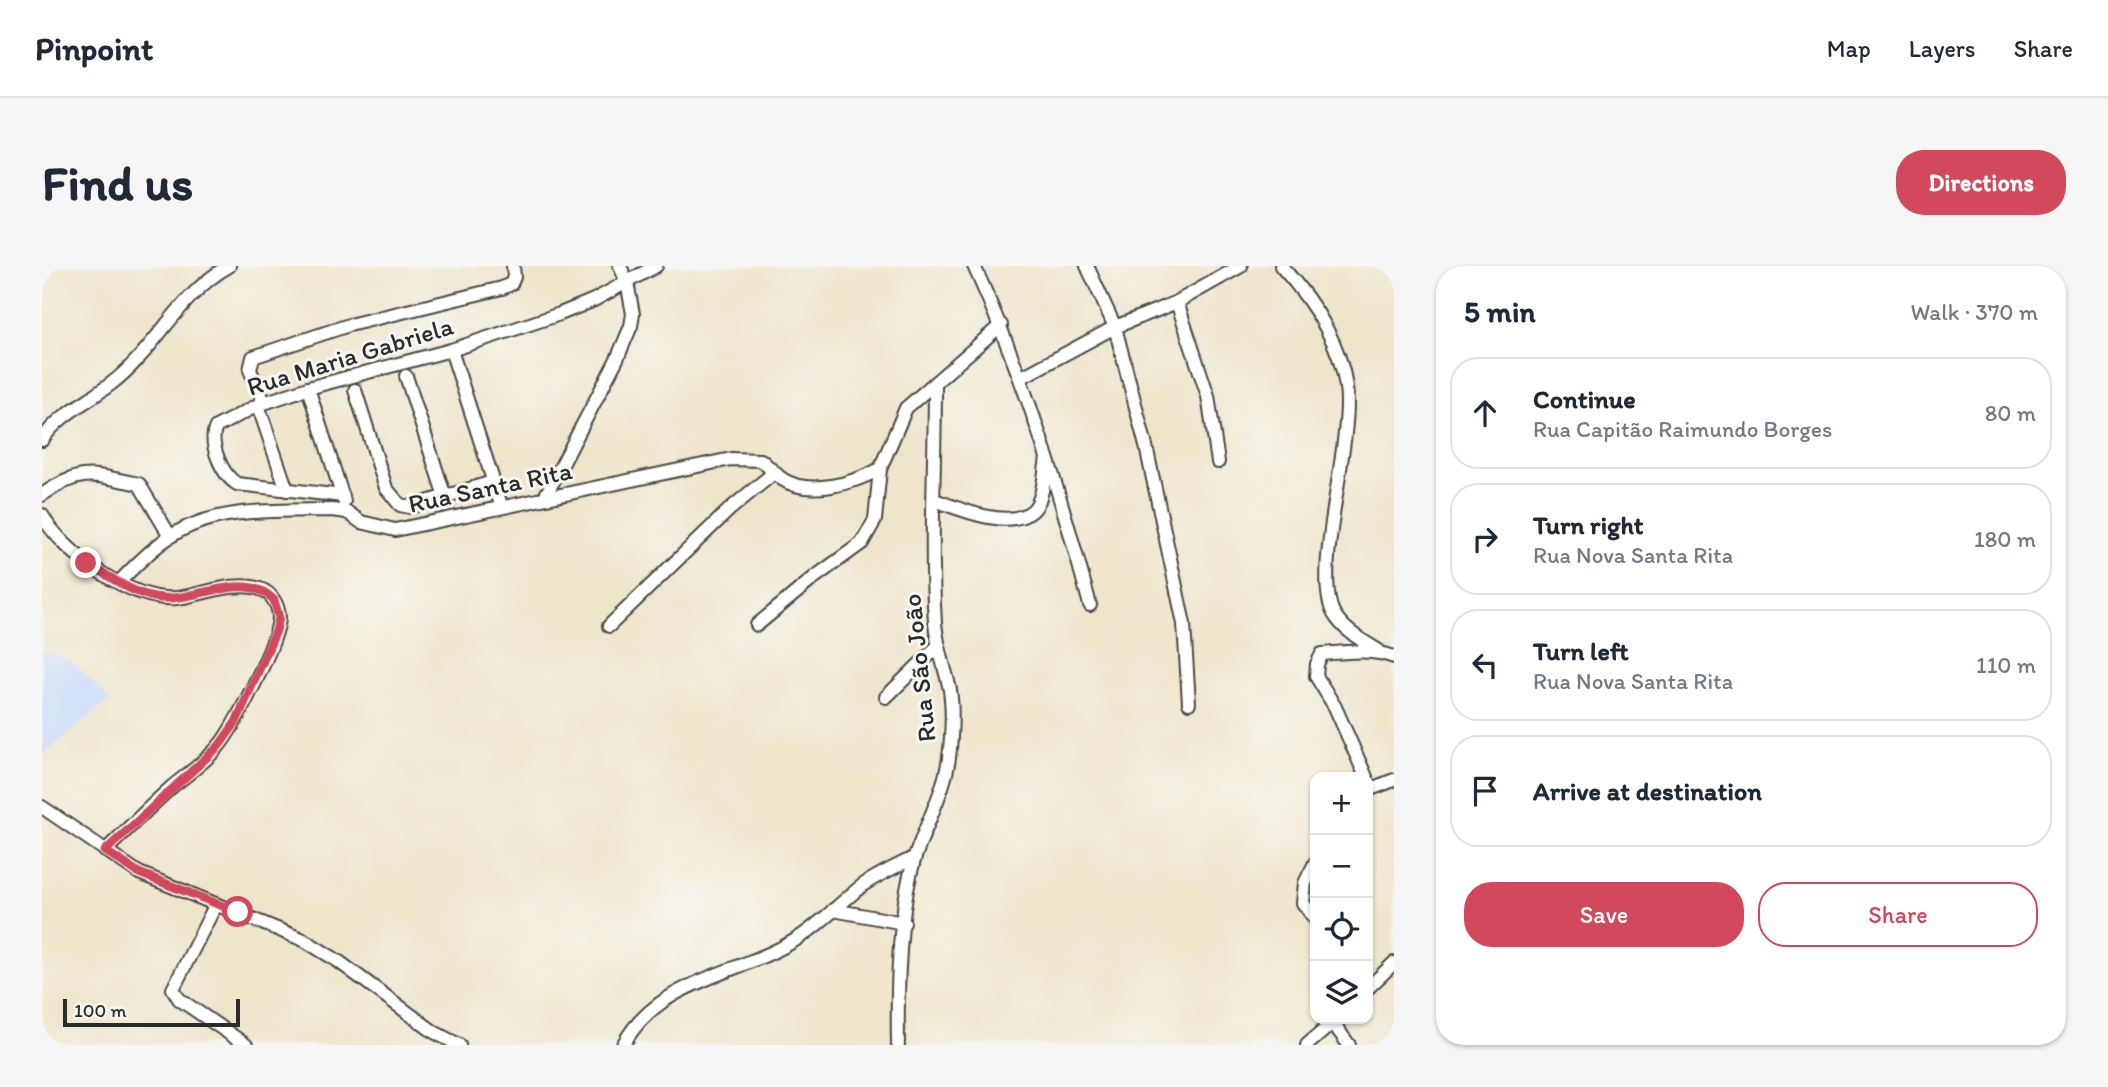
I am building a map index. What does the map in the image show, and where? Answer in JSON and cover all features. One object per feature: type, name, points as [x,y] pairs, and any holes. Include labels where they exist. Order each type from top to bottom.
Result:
[{"type":"street","points":[[42,440],[59,419],[131,368],[196,291],[229,266]]},
{"type":"street","points":[[287,489],[250,370],[253,356],[349,325],[502,288],[511,284],[514,277],[513,266]]},
{"type":"street","points":[[545,497],[618,359],[631,326],[633,314],[627,282],[620,266]]},
{"type":"street","name":"Rua Maria Gabriela","points":[[342,496],[237,484],[230,480],[212,440],[216,427],[260,403],[308,387],[451,349],[560,314],[594,300],[656,266]]},
{"type":"street","points":[[974,266],[1001,325],[1048,454],[1090,605]]},
{"type":"street","points":[[1087,266],[1115,327],[1146,446],[1184,624],[1189,703]]},
{"type":"street","points":[[1020,378],[1115,327],[1177,302],[1241,266]]},
{"type":"street","points":[[1281,266],[1298,285],[1326,330],[1346,387],[1346,415],[1328,571],[1329,598],[1334,614],[1349,631],[1379,651],[1394,657]]},
{"type":"street","points":[[1177,302],[1208,396],[1218,462]]},
{"type":"street","points":[[757,625],[814,577],[862,543],[875,520],[880,469],[906,408],[1001,325]]},
{"type":"street","points":[[451,349],[501,505]]},
{"type":"street","points":[[406,376],[445,497]]},
{"type":"street","name":"Rua São João","points":[[898,1045],[908,885],[915,857],[938,799],[950,752],[950,694],[938,646],[933,599],[935,383]]},
{"type":"street","points":[[308,387],[347,512]]},
{"type":"street","points":[[355,390],[386,488],[400,505],[410,507],[493,482]]},
{"type":"street","points":[[934,500],[998,519],[1032,511],[1039,499],[1048,454]]},
{"type":"street","name":"Rua Santa Rita","points":[[120,581],[170,536],[192,525],[228,515],[347,512],[362,522],[395,530],[420,527],[501,505],[731,459],[761,460],[793,484],[831,486],[860,480],[880,469]]},
{"type":"street","points":[[609,625],[730,509],[775,472]]},
{"type":"street","points":[[42,495],[68,477],[91,475],[139,484],[170,536]]},
{"type":"street","points":[[42,516],[86,563],[154,598],[174,598],[258,587],[274,600],[279,618],[276,631],[236,722],[219,746],[105,851]]},
{"type":"street","points":[[886,697],[938,646]]},
{"type":"street","points":[[1363,772],[1335,706],[1316,676],[1317,664],[1322,654],[1379,651]]},
{"type":"street","points":[[1373,783],[1394,780]]},
{"type":"street","points":[[42,807],[139,873],[304,940],[338,961],[434,1032],[458,1045]]},
{"type":"street","points":[[624,1045],[630,1033],[667,997],[702,980],[772,954],[882,873],[915,857]]},
{"type":"street","points":[[1310,873],[1305,883],[1303,903],[1310,912]]},
{"type":"street","points":[[216,904],[173,984],[179,999],[246,1045]]},
{"type":"street","points":[[834,910],[904,923]]},
{"type":"street","points":[[1373,978],[1394,963]]},
{"type":"street","points":[[1307,1044],[1331,1024]]},
{"type":"street","points":[[1337,1024],[1349,1045]]},
{"type":"shaded area","points":[[42,650],[73,662],[110,700],[42,755]]},
{"type":"route","points":[[86,563],[154,598],[174,598],[258,587],[274,600],[279,618],[276,631],[236,722],[219,746],[203,762],[105,851],[139,873],[238,912]]}]
